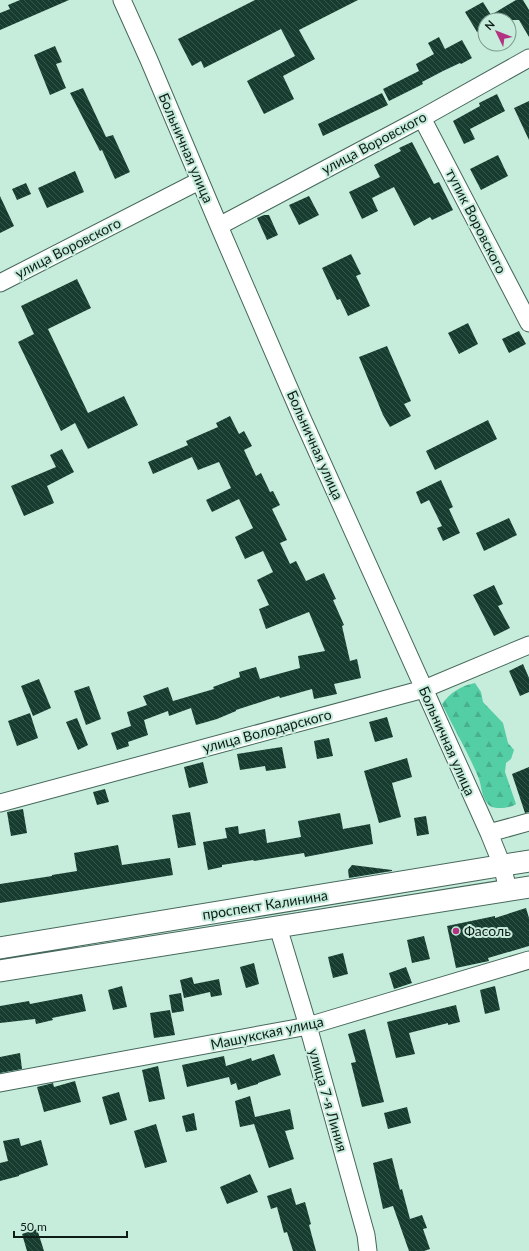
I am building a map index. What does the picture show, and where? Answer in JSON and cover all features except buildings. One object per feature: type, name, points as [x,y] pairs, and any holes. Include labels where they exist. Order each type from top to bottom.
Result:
[{"type":"main road","name":"проспект Калинина","points":[[0,948],[529,861]]},
{"type":"main road","name":"проспект Калинина","points":[[0,972],[529,887]]},
{"type":"street","name":"Больничная улица","points":[[122,0],[149,60],[218,226],[302,418],[489,833],[502,865],[508,890]]},
{"type":"street","name":"улица Воровского","points":[[218,226],[422,118],[529,58]]},
{"type":"street","name":"тупик Воровского","points":[[422,118],[529,324]]},
{"type":"street","name":"улица Воровского","points":[[0,283],[200,181]]},
{"type":"street","name":"улица Володарского","points":[[0,803],[424,689],[529,645]]},
{"type":"street","points":[[489,833],[529,822]]},
{"type":"street","name":"улица 7-я Линия","points":[[278,927],[308,1026],[364,1227],[368,1251]]},
{"type":"street","name":"Машукская улица","points":[[0,1083],[308,1026],[529,960]]},
{"type":"green space","points":[[475,683],[481,692],[483,702],[503,723],[508,743],[514,750],[511,759],[506,763],[505,772],[516,804],[504,808],[492,807],[486,802],[475,770],[442,704],[457,690]]},
{"type":"place","name":"Фасоль","points":[[456,931]]}]
